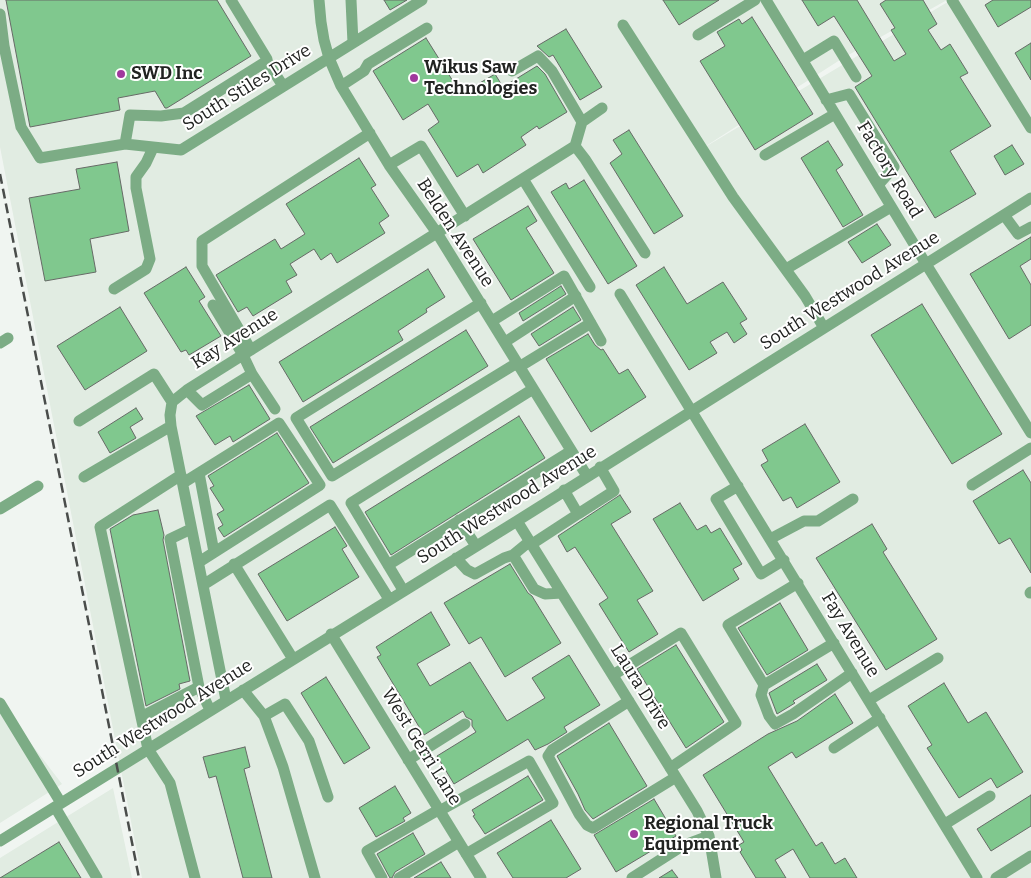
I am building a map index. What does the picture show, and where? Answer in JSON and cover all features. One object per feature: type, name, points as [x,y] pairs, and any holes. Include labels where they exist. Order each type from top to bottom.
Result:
[{"type":"street","points":[[231,0],[283,86]]},
{"type":"street","name":"Belden Avenue","points":[[319,0],[320,22],[329,58],[341,86],[389,165],[437,233],[587,476]]},
{"type":"street","points":[[351,0],[353,43]]},
{"type":"street","name":"South Stiles Drive","points":[[0,14],[4,46],[21,127],[40,158],[125,144],[182,150],[422,0]]},
{"type":"street","points":[[698,34],[754,0]]},
{"type":"street","name":"Factory Road","points":[[766,0],[1031,433]]},
{"type":"street","points":[[952,0],[1031,128]]},
{"type":"street","points":[[623,26],[733,197],[805,296],[824,328]]},
{"type":"street","points":[[341,86],[364,70],[368,64],[427,28]]},
{"type":"street","points":[[803,60],[834,41],[856,77]]},
{"type":"street","points":[[512,71],[538,56],[552,71],[582,122]]},
{"type":"street","points":[[125,144],[130,115],[160,116],[184,113],[267,61]]},
{"type":"street","points":[[826,100],[849,94],[894,167],[878,185]]},
{"type":"street","points":[[602,108],[582,122],[575,146],[645,253]]},
{"type":"street","points":[[765,155],[835,114]]},
{"type":"street","points":[[275,409],[252,374],[247,352],[202,266],[202,241],[370,134]]},
{"type":"street","points":[[389,165],[421,146],[465,216]]},
{"type":"street","name":"Kay Avenue","points":[[172,402],[187,390],[575,146]]},
{"type":"street","points":[[114,289],[146,268],[150,259],[136,177],[146,164],[153,148]]},
{"type":"street","points":[[523,179],[590,286]]},
{"type":"street","name":"South Westwood Avenue","points":[[0,841],[331,634],[517,521],[600,467],[1031,198]]},
{"type":"street","points":[[786,269],[891,207]]},
{"type":"street","points":[[1004,215],[1018,234],[1031,227]]},
{"type":"street","points":[[492,321],[564,276],[601,341]]},
{"type":"street","name":"Fay Avenue","points":[[620,294],[977,878]]},
{"type":"street","points":[[504,342],[576,296]]},
{"type":"street","points":[[480,303],[296,418],[332,476],[591,323]]},
{"type":"street","points":[[212,305],[247,352]]},
{"type":"street","points":[[79,421],[154,374],[172,402],[171,426],[226,700]]},
{"type":"street","points":[[187,390],[194,403],[202,405],[252,374]]},
{"type":"street","points":[[403,590],[351,503],[533,390]]},
{"type":"street","points":[[195,878],[170,783],[148,749],[100,528],[182,479],[198,473],[279,422],[320,486],[199,562]]},
{"type":"street","points":[[84,477],[171,426]]},
{"type":"street","points":[[972,485],[1031,448]]},
{"type":"street","points":[[388,565],[572,451]]},
{"type":"street","points":[[456,558],[466,570],[476,574],[512,555],[578,514],[614,491],[600,467]]},
{"type":"street","points":[[198,473],[214,552]]},
{"type":"street","points":[[0,509],[38,486]]},
{"type":"street","points":[[738,486],[716,499],[761,574],[784,560]]},
{"type":"street","points":[[564,490],[578,514]]},
{"type":"street","points":[[770,538],[804,521],[818,521],[853,499]]},
{"type":"street","points":[[203,585],[330,505],[388,599]]},
{"type":"street","points":[[459,520],[476,546]]},
{"type":"street","name":"Laura Drive","points":[[517,521],[697,811],[709,836],[716,878]]},
{"type":"street","points":[[191,529],[170,539],[199,686],[210,710]]},
{"type":"street","points":[[512,555],[534,589],[545,594],[562,593]]},
{"type":"street","points":[[234,564],[293,659]]},
{"type":"street","points":[[764,685],[728,625],[798,583]]},
{"type":"street","points":[[613,675],[681,633],[736,723],[673,772],[593,828],[587,826],[579,814],[548,756],[552,750],[628,701]]},
{"type":"street","name":"West Gerri Lane","points":[[331,634],[460,842],[480,878]]},
{"type":"street","points":[[834,643],[764,685],[761,695],[769,716],[775,724],[793,714],[852,673]]},
{"type":"street","points":[[869,700],[938,658]]},
{"type":"street","points":[[141,717],[199,686]]},
{"type":"street","points":[[243,690],[264,716],[283,767],[316,878]]},
{"type":"street","points":[[264,716],[285,704],[309,741],[328,797]]},
{"type":"street","points":[[1,706],[98,878]]},
{"type":"street","points":[[834,748],[880,718]]},
{"type":"street","points":[[408,760],[465,724]]},
{"type":"street","points":[[382,878],[367,851],[529,761],[553,803],[466,854]]},
{"type":"street","points":[[945,824],[990,796]]},
{"type":"street","points":[[632,878],[682,846],[709,836]]},
{"type":"street","points":[[399,878],[460,842]]},
{"type":"street","points":[[996,878],[1031,856]]},
{"type":"shaded area","points":[[0,0],[947,0],[843,58],[695,153],[951,0],[1031,0],[1031,878],[142,878],[0,147]]},
{"type":"shaded area","points":[[0,703],[62,784],[0,823]]},
{"type":"shaded area","points":[[113,788],[132,878],[0,878],[0,858]]},
{"type":"building","name":"SWD Inc","points":[[6,0],[217,0],[251,56],[167,108],[165,108],[155,91],[118,98],[120,110],[30,127]]},
{"type":"building","points":[[384,0],[407,0],[390,10]]},
{"type":"building","points":[[663,0],[719,0],[679,25]]},
{"type":"building","points":[[802,0],[857,0],[894,61],[906,54],[891,30],[895,28],[880,4],[886,0],[923,0],[937,24],[928,30],[941,50],[950,44],[968,73],[960,77],[991,126],[950,151],[976,194],[935,218],[855,87],[872,76],[834,16],[818,26]]},
{"type":"building","points":[[993,0],[1031,0],[1031,7],[998,27],[985,5]]},
{"type":"building","points":[[752,17],[813,114],[755,150],[700,61],[725,46],[717,32],[739,19],[742,24]]},
{"type":"building","points":[[566,29],[602,87],[580,100],[553,55],[549,57],[537,46]]},
{"type":"building","points":[[426,38],[461,94],[495,74],[503,87],[537,66],[545,74],[567,112],[539,129],[537,126],[521,137],[526,145],[483,173],[478,164],[457,177],[428,130],[439,122],[428,104],[403,120],[373,71]]},
{"type":"building","points":[[1031,43],[1031,80],[1015,53]]},
{"type":"building","points":[[629,130],[683,216],[654,234],[610,163],[622,154],[613,140]]},
{"type":"building","points":[[828,141],[843,165],[836,170],[863,215],[843,227],[801,158]]},
{"type":"building","points":[[1012,145],[1024,164],[1005,175],[994,156]]},
{"type":"building","points":[[359,158],[376,185],[371,188],[389,216],[379,223],[385,233],[337,263],[331,253],[321,260],[314,249],[290,264],[297,275],[286,281],[292,292],[253,316],[247,307],[238,312],[216,275],[275,239],[281,249],[305,234],[286,204]]},
{"type":"building","points":[[117,162],[129,231],[90,239],[96,272],[45,281],[29,198],[80,189],[76,169]]},
{"type":"building","points":[[584,180],[637,266],[608,284],[551,192],[566,183],[569,189]]},
{"type":"building","points":[[528,206],[537,221],[526,228],[554,273],[511,300],[473,239]]},
{"type":"building","points":[[877,224],[891,245],[862,263],[848,242]]},
{"type":"building","points":[[1031,237],[1031,259],[1020,266],[1031,285],[1031,325],[1009,339],[970,274]]},
{"type":"building","points":[[186,267],[205,297],[199,301],[221,336],[189,355],[186,350],[181,352],[144,293]]},
{"type":"building","points":[[664,267],[687,304],[723,282],[747,319],[740,323],[747,334],[734,343],[727,332],[710,342],[717,353],[689,370],[636,285]]},
{"type":"building","points":[[428,269],[445,297],[426,309],[427,312],[398,331],[403,340],[303,402],[279,362]]},
{"type":"building","points":[[561,286],[566,294],[523,321],[519,313]]},
{"type":"building","points":[[922,304],[1002,434],[952,464],[871,335]]},
{"type":"building","points":[[120,307],[147,351],[85,390],[57,346]]},
{"type":"building","points":[[573,307],[581,320],[539,346],[531,334]]},
{"type":"building","points":[[466,330],[488,366],[333,463],[310,427]]},
{"type":"building","points":[[588,334],[595,345],[601,350],[603,349],[619,374],[628,369],[646,397],[591,432],[546,359]]},
{"type":"building","points":[[249,385],[270,419],[233,442],[230,436],[215,445],[196,416]]},
{"type":"building","points":[[136,408],[143,419],[130,427],[136,438],[110,453],[98,432]]},
{"type":"building","points":[[519,416],[545,458],[391,555],[365,512]]},
{"type":"building","points":[[805,424],[840,482],[797,508],[791,497],[783,501],[761,465],[768,461],[762,450]]},
{"type":"building","points":[[277,433],[309,483],[224,537],[218,528],[223,525],[217,514],[224,510],[210,488],[214,486],[208,476]]},
{"type":"building","points":[[1023,470],[1031,483],[1031,573],[1010,538],[999,544],[973,501]]},
{"type":"building","points":[[620,495],[631,512],[611,524],[653,591],[637,600],[658,634],[629,652],[599,604],[608,598],[575,547],[567,552],[558,536]]},
{"type":"building","points":[[680,503],[697,530],[706,525],[711,533],[720,528],[742,564],[733,569],[739,579],[703,601],[653,519]]},
{"type":"building","points":[[158,510],[190,681],[179,684],[180,689],[146,706],[110,529],[133,515]]},
{"type":"building","points":[[872,524],[887,549],[883,552],[937,639],[886,670],[816,558]]},
{"type":"building","points":[[335,527],[347,546],[342,549],[359,577],[287,621],[258,574]]},
{"type":"building","points":[[510,564],[561,643],[505,677],[481,637],[469,644],[444,603]]},
{"type":"building","points":[[780,603],[808,650],[767,675],[738,628]]},
{"type":"building","points":[[431,612],[450,645],[417,664],[430,686],[470,662],[507,721],[545,698],[532,678],[569,655],[600,705],[564,727],[567,732],[548,744],[535,750],[528,739],[454,784],[437,756],[476,732],[472,726],[472,720],[466,717],[463,711],[424,735],[377,657],[381,655],[376,647]]},
{"type":"building","points":[[676,645],[724,722],[686,748],[637,669]]},
{"type":"building","points":[[817,664],[827,680],[793,701],[795,703],[777,714],[769,693]]},
{"type":"building","points":[[326,677],[370,748],[344,764],[301,693]]},
{"type":"building","points":[[944,683],[968,723],[986,712],[1023,772],[997,788],[991,778],[959,798],[927,748],[932,745],[908,706]]},
{"type":"building","points":[[835,694],[853,723],[796,758],[792,752],[768,767],[816,846],[822,842],[835,864],[845,858],[857,878],[810,878],[793,849],[775,860],[786,878],[756,878],[740,852],[742,850],[739,845],[744,842],[703,775],[768,734],[797,721]]},
{"type":"building","points":[[609,723],[647,786],[593,819],[585,810],[557,756]]},
{"type":"building","points":[[245,747],[250,767],[244,769],[272,878],[243,878],[216,776],[209,778],[203,757]]},
{"type":"building","points":[[528,776],[543,800],[485,834],[473,816],[475,815],[472,810]]},
{"type":"building","points":[[395,786],[411,813],[403,818],[405,821],[376,837],[359,808]]},
{"type":"building","points":[[1031,795],[1031,826],[991,851],[977,829]]},
{"type":"building","name":"Regional Truck Equipment","points":[[654,799],[676,836],[616,872],[594,835]]},
{"type":"building","points":[[551,820],[581,869],[566,878],[513,878],[497,853]]},
{"type":"building","points":[[413,833],[425,854],[395,872],[392,878],[390,878],[377,854]]},
{"type":"building","points":[[59,842],[81,878],[0,878]]},
{"type":"building","points":[[441,862],[451,878],[414,878]]},
{"type":"building","points":[[672,870],[678,878],[659,878]]},
{"type":"railway","points":[[0,174],[139,878]]},
{"type":"place","name":"SWD Inc","points":[[121,74]]},
{"type":"place","name":"Wikus Saw Technologies","points":[[414,78]]},
{"type":"place","name":"Regional Truck Equipment","points":[[634,834]]}]
